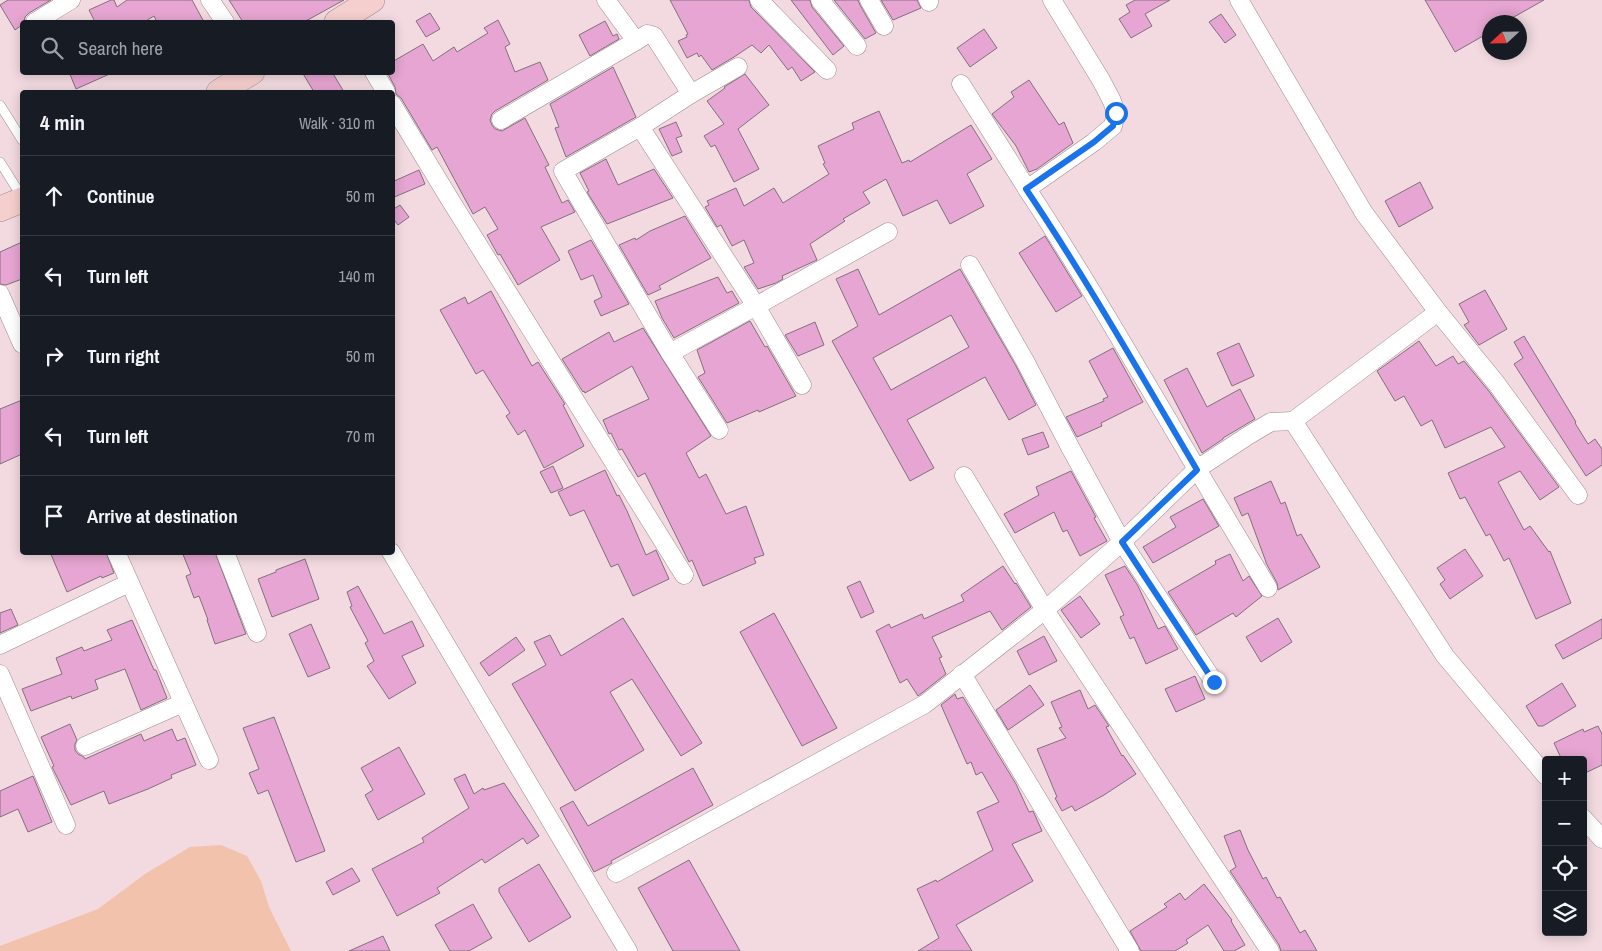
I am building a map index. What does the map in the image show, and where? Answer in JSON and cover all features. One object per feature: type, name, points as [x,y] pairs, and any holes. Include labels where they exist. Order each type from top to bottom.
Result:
[{"type":"main road","points":[[222,90],[247,75]]},
{"type":"main road","points":[[0,209],[20,199]]},
{"type":"street","points":[[39,20],[72,0]]},
{"type":"street","points":[[210,0],[224,20]]},
{"type":"street","points":[[606,0],[636,41]]},
{"type":"street","points":[[759,0],[827,70]]},
{"type":"street","points":[[820,0],[857,46]]},
{"type":"street","points":[[869,0],[884,26]]},
{"type":"street","points":[[1026,189],[1094,142],[1113,126],[1116,113],[1101,80],[1052,0]]},
{"type":"street","points":[[1239,0],[1364,213],[1438,312],[1496,382],[1578,495]]},
{"type":"street","points":[[501,120],[647,34],[654,36],[691,94]]},
{"type":"street","points":[[719,430],[670,353],[563,171],[640,127],[691,94],[738,67]]},
{"type":"street","points":[[376,75],[385,90]]},
{"type":"street","points":[[961,84],[1119,335],[1268,588]]},
{"type":"street","points":[[395,109],[684,575]]},
{"type":"street","points":[[640,127],[756,306],[802,386]]},
{"type":"street","points":[[670,353],[888,232]]},
{"type":"street","points":[[970,265],[1025,361],[1122,542],[1214,682]]},
{"type":"street","points":[[0,294],[20,333]]},
{"type":"street","points":[[616,873],[925,704],[1045,610],[1122,542],[1197,470],[1271,422],[1293,421],[1438,312]]},
{"type":"street","points":[[1293,421],[1445,656],[1542,771]]},
{"type":"street","points":[[964,476],[1045,610],[1270,951]]},
{"type":"street","points":[[117,555],[209,760]]},
{"type":"street","points":[[226,555],[257,633]]},
{"type":"street","points":[[393,555],[628,951]]},
{"type":"street","points":[[0,646],[130,583]]},
{"type":"street","points":[[0,674],[66,825]]},
{"type":"street","points":[[962,674],[1130,951]]},
{"type":"street","points":[[85,746],[184,703]]},
{"type":"street","points":[[1587,822],[1601,837]]},
{"type":"lane","points":[[0,106],[20,137]]},
{"type":"lane","points":[[0,162],[20,195]]},
{"type":"shaded area","points":[[221,845],[247,856],[261,881],[269,907],[291,951],[0,951],[0,946],[98,909],[145,874],[190,847]]},
{"type":"building","points":[[8,0],[51,0],[29,13],[24,20],[20,20],[20,26],[15,30],[0,5]]},
{"type":"building","points":[[111,0],[114,0],[117,7],[127,0],[192,0],[203,20],[156,20],[154,16],[147,20],[94,20],[89,10]]},
{"type":"building","points":[[229,0],[344,0],[308,20],[242,20]]},
{"type":"building","points":[[670,0],[749,0],[751,7],[815,72],[801,81],[792,67],[788,70],[769,45],[761,53],[752,45],[712,70],[701,55],[699,57],[697,53],[687,58],[678,41],[687,37],[686,35],[688,34]]},
{"type":"building","points":[[791,0],[810,0],[812,7],[844,46],[833,55]]},
{"type":"building","points":[[834,0],[858,0],[876,33],[865,39]]},
{"type":"building","points":[[881,0],[917,0],[921,8],[893,20]]},
{"type":"building","points":[[1135,0],[1170,0],[1145,14],[1152,26],[1131,38],[1119,19],[1130,12],[1126,5]]},
{"type":"building","points":[[1425,0],[1544,0],[1517,15],[1482,15],[1482,37],[1455,52]]},
{"type":"building","points":[[430,13],[440,29],[426,37],[416,21]]},
{"type":"building","points":[[1221,14],[1236,35],[1225,43],[1209,22]]},
{"type":"building","points":[[498,20],[510,44],[505,47],[515,72],[540,62],[548,80],[495,111],[490,120],[492,125],[495,129],[502,131],[525,118],[549,165],[545,167],[562,203],[568,200],[575,212],[541,227],[560,260],[518,285],[487,235],[498,229],[485,207],[473,214],[437,147],[432,150],[401,98],[396,94],[395,87],[389,75],[395,75],[395,60],[423,44],[433,61],[454,47],[457,52],[488,33],[484,28]]},
{"type":"building","points":[[605,21],[613,36],[617,34],[619,39],[590,56],[579,35]]},
{"type":"building","points":[[984,29],[997,48],[970,67],[957,48]]},
{"type":"building","points":[[613,67],[636,117],[566,157],[555,128],[559,127],[550,104]]},
{"type":"building","points":[[745,74],[769,105],[738,129],[759,169],[734,182],[715,145],[711,147],[704,136],[724,124],[707,101],[724,87]]},
{"type":"building","points":[[70,75],[107,75],[76,89]]},
{"type":"building","points":[[304,75],[334,75],[343,90],[313,90]]},
{"type":"building","points":[[1029,80],[1059,125],[1064,122],[1073,143],[1037,169],[1029,172],[1016,146],[992,114],[1014,97],[1011,92]]},
{"type":"building","points":[[879,111],[902,163],[909,160],[910,162],[971,125],[992,159],[967,174],[984,206],[950,224],[937,200],[903,216],[886,179],[863,192],[870,203],[843,219],[845,221],[810,244],[817,260],[782,276],[783,279],[776,283],[758,289],[744,267],[754,263],[744,240],[732,246],[721,225],[717,227],[705,207],[709,205],[707,201],[736,188],[744,206],[774,188],[783,203],[829,174],[823,164],[825,163],[818,146],[854,129],[852,123]]},
{"type":"building","points":[[676,122],[682,136],[676,138],[682,152],[672,156],[659,129]]},
{"type":"building","points":[[606,159],[618,185],[654,169],[673,198],[607,224],[587,192],[589,191],[580,173]]},
{"type":"building","points":[[419,170],[425,184],[395,197],[395,181]]},
{"type":"building","points":[[1420,182],[1433,208],[1399,227],[1385,201]]},
{"type":"building","points":[[400,205],[409,217],[398,225],[395,221],[395,208]]},
{"type":"building","points":[[685,216],[711,258],[659,286],[661,289],[648,295],[619,245],[635,238],[636,240],[650,231]]},
{"type":"building","points":[[1045,236],[1082,296],[1056,312],[1019,253]]},
{"type":"building","points":[[591,240],[629,304],[601,316],[594,301],[602,297],[593,275],[581,280],[568,251]]},
{"type":"building","points":[[20,243],[20,280],[6,285],[0,284],[0,252]]},
{"type":"building","points":[[858,269],[879,315],[960,269],[1016,366],[1036,405],[1009,420],[985,377],[907,420],[934,468],[910,481],[832,341],[858,326],[836,279]],"holes":[[[951,315],[969,347],[891,390],[873,358]]]},
{"type":"building","points":[[718,277],[727,293],[732,291],[739,303],[674,338],[662,318],[655,301]]},
{"type":"building","points":[[1485,290],[1507,329],[1479,345],[1464,325],[1469,322],[1459,304]]},
{"type":"building","points":[[491,291],[532,366],[538,362],[565,404],[563,405],[584,446],[544,468],[525,430],[518,435],[506,416],[510,413],[483,370],[476,374],[440,310],[465,297],[468,304]]},
{"type":"building","points":[[750,321],[796,396],[727,423],[698,377],[705,373],[697,350]]},
{"type":"building","points":[[815,322],[824,345],[798,356],[785,335]]},
{"type":"building","points":[[643,328],[711,436],[686,453],[699,478],[706,474],[726,514],[746,506],[764,555],[754,558],[756,563],[703,586],[692,560],[689,562],[645,473],[638,477],[622,449],[619,450],[611,433],[609,434],[603,420],[649,399],[632,366],[585,393],[562,359],[609,332],[614,342]]},
{"type":"building","points":[[1524,336],[1588,444],[1595,439],[1602,449],[1602,465],[1586,476],[1514,364],[1523,358],[1514,342]]},
{"type":"building","points":[[1419,341],[1436,366],[1453,356],[1458,364],[1464,361],[1488,390],[1559,487],[1540,500],[1520,471],[1498,482],[1524,530],[1530,526],[1550,551],[1571,603],[1536,619],[1509,558],[1504,561],[1490,534],[1486,536],[1465,497],[1460,499],[1448,473],[1505,447],[1491,427],[1445,448],[1432,420],[1421,426],[1404,396],[1395,401],[1377,371]]},
{"type":"building","points":[[1239,343],[1254,376],[1232,386],[1217,353]]},
{"type":"building","points":[[1113,348],[1143,402],[1101,423],[1102,426],[1077,437],[1066,417],[1104,401],[1103,399],[1108,397],[1089,361]]},
{"type":"building","points":[[1187,368],[1207,407],[1240,389],[1255,419],[1202,453],[1164,380]]},
{"type":"building","points":[[20,401],[20,455],[0,464],[0,409]]},
{"type":"building","points":[[1043,432],[1049,447],[1028,455],[1022,439]]},
{"type":"building","points":[[553,466],[563,488],[551,493],[540,472]]},
{"type":"building","points":[[605,470],[617,496],[619,495],[627,511],[646,555],[656,550],[669,579],[633,596],[618,564],[611,567],[584,510],[570,516],[558,492]]},
{"type":"building","points":[[1071,471],[1107,541],[1080,556],[1067,530],[1063,532],[1054,512],[1015,533],[1004,514],[1039,495],[1036,487]]},
{"type":"building","points":[[1271,481],[1281,504],[1285,502],[1297,536],[1301,534],[1320,567],[1278,590],[1277,583],[1266,563],[1248,513],[1242,516],[1234,498]]},
{"type":"building","points":[[1203,499],[1219,526],[1153,563],[1143,547],[1176,527],[1170,517]]},
{"type":"building","points":[[1465,549],[1483,576],[1450,599],[1440,584],[1445,580],[1437,568]]},
{"type":"building","points":[[1230,554],[1243,581],[1249,576],[1262,596],[1236,617],[1233,613],[1196,635],[1168,592],[1216,564],[1215,561]]},
{"type":"building","points":[[51,555],[107,555],[114,573],[102,578],[101,576],[67,592]]},
{"type":"building","points":[[183,555],[216,555],[246,634],[215,644],[199,596],[194,598],[186,576],[191,574]]},
{"type":"building","points":[[305,559],[319,599],[272,617],[258,579]]},
{"type":"building","points":[[1003,566],[1031,607],[1002,630],[990,611],[932,637],[942,657],[939,658],[946,674],[918,696],[907,679],[900,683],[876,631],[889,624],[891,628],[922,614],[924,619],[964,601],[961,595]]},
{"type":"building","points":[[1125,566],[1138,586],[1158,629],[1165,626],[1178,649],[1146,664],[1134,637],[1130,639],[1120,617],[1124,615],[1105,575]]},
{"type":"building","points":[[860,581],[874,612],[861,618],[847,587]]},
{"type":"building","points":[[358,586],[384,634],[412,621],[424,646],[402,656],[416,683],[389,699],[367,666],[374,661],[365,643],[368,641],[350,607],[352,606],[347,592]]},
{"type":"building","points":[[1080,596],[1100,624],[1081,638],[1061,610]]},
{"type":"building","points":[[11,609],[18,625],[0,633],[0,613]]},
{"type":"building","points":[[774,613],[837,728],[802,746],[740,632]]},
{"type":"building","points":[[623,618],[702,743],[681,756],[632,679],[610,692],[644,750],[575,791],[512,684],[546,665],[534,642],[550,635],[561,656]]},
{"type":"building","points":[[1278,618],[1292,642],[1261,662],[1246,637]]},
{"type":"building","points":[[1602,619],[1602,638],[1563,659],[1555,645]]},
{"type":"building","points":[[132,620],[167,698],[141,710],[125,669],[95,680],[98,689],[72,699],[71,696],[31,711],[22,689],[62,674],[56,658],[82,647],[84,651],[112,640],[107,630]]},
{"type":"building","points":[[311,624],[330,668],[308,677],[289,634]]},
{"type":"building","points":[[1044,636],[1057,661],[1029,675],[1017,651]]},
{"type":"building","points":[[516,637],[525,650],[489,676],[480,663]]},
{"type":"building","points":[[1195,676],[1205,699],[1176,712],[1165,689]]},
{"type":"building","points":[[1562,683],[1576,706],[1543,726],[1538,726],[1526,706]]},
{"type":"building","points":[[1030,685],[1044,705],[1008,730],[996,710]]},
{"type":"building","points":[[1080,690],[1088,709],[1095,705],[1109,726],[1106,727],[1122,756],[1136,774],[1075,811],[1072,806],[1062,811],[1055,798],[1057,797],[1037,749],[1066,738],[1059,728],[1062,727],[1051,702]]},
{"type":"building","points":[[955,694],[957,699],[963,697],[1016,784],[1029,812],[1033,811],[1042,831],[1012,844],[1033,881],[956,925],[972,951],[918,951],[939,938],[917,889],[936,880],[937,882],[993,850],[977,812],[999,802],[982,772],[976,775],[971,762],[967,764],[941,705]]},
{"type":"building","points":[[274,717],[325,851],[296,862],[268,790],[258,794],[249,773],[259,769],[243,728]]},
{"type":"building","points":[[70,724],[77,740],[75,750],[85,759],[141,734],[144,741],[172,729],[177,741],[185,738],[196,765],[171,775],[172,778],[148,789],[109,804],[104,791],[71,805],[52,767],[54,766],[41,737]]},
{"type":"building","points":[[1598,726],[1602,734],[1602,765],[1587,772],[1587,756],[1560,756],[1554,743],[1583,729],[1584,732]]},
{"type":"building","points":[[399,747],[425,794],[378,820],[365,795],[373,790],[361,768]]},
{"type":"building","points":[[693,768],[713,805],[594,872],[560,808],[573,801],[588,826]]},
{"type":"building","points":[[465,774],[474,794],[483,788],[484,790],[504,783],[539,836],[527,844],[523,838],[485,863],[482,859],[437,888],[440,893],[397,916],[372,869],[424,842],[422,838],[469,808],[454,779]]},
{"type":"building","points":[[33,776],[52,822],[28,832],[18,809],[0,817],[0,791]]},
{"type":"building","points":[[1240,830],[1263,879],[1266,877],[1277,898],[1280,897],[1300,933],[1305,930],[1317,951],[1281,951],[1279,945],[1230,871],[1236,867],[1224,836]]},
{"type":"building","points":[[689,860],[740,951],[673,951],[638,888]]},
{"type":"building","points":[[539,864],[571,917],[529,942],[499,892],[499,888]]},
{"type":"building","points":[[352,868],[360,881],[333,895],[326,882]]},
{"type":"building","points":[[1204,884],[1232,920],[1245,945],[1234,951],[1224,951],[1208,925],[1186,940],[1188,943],[1175,951],[1141,951],[1130,931],[1167,907],[1164,904],[1180,893],[1185,900]]},
{"type":"building","points":[[473,904],[492,938],[469,951],[450,951],[435,925]]},
{"type":"building","points":[[383,936],[390,951],[349,951]]},
{"type":"route","points":[[1116,113],[1113,126],[1094,142],[1026,189],[1059,237],[1119,335],[1197,470],[1122,542],[1214,682]]}]
